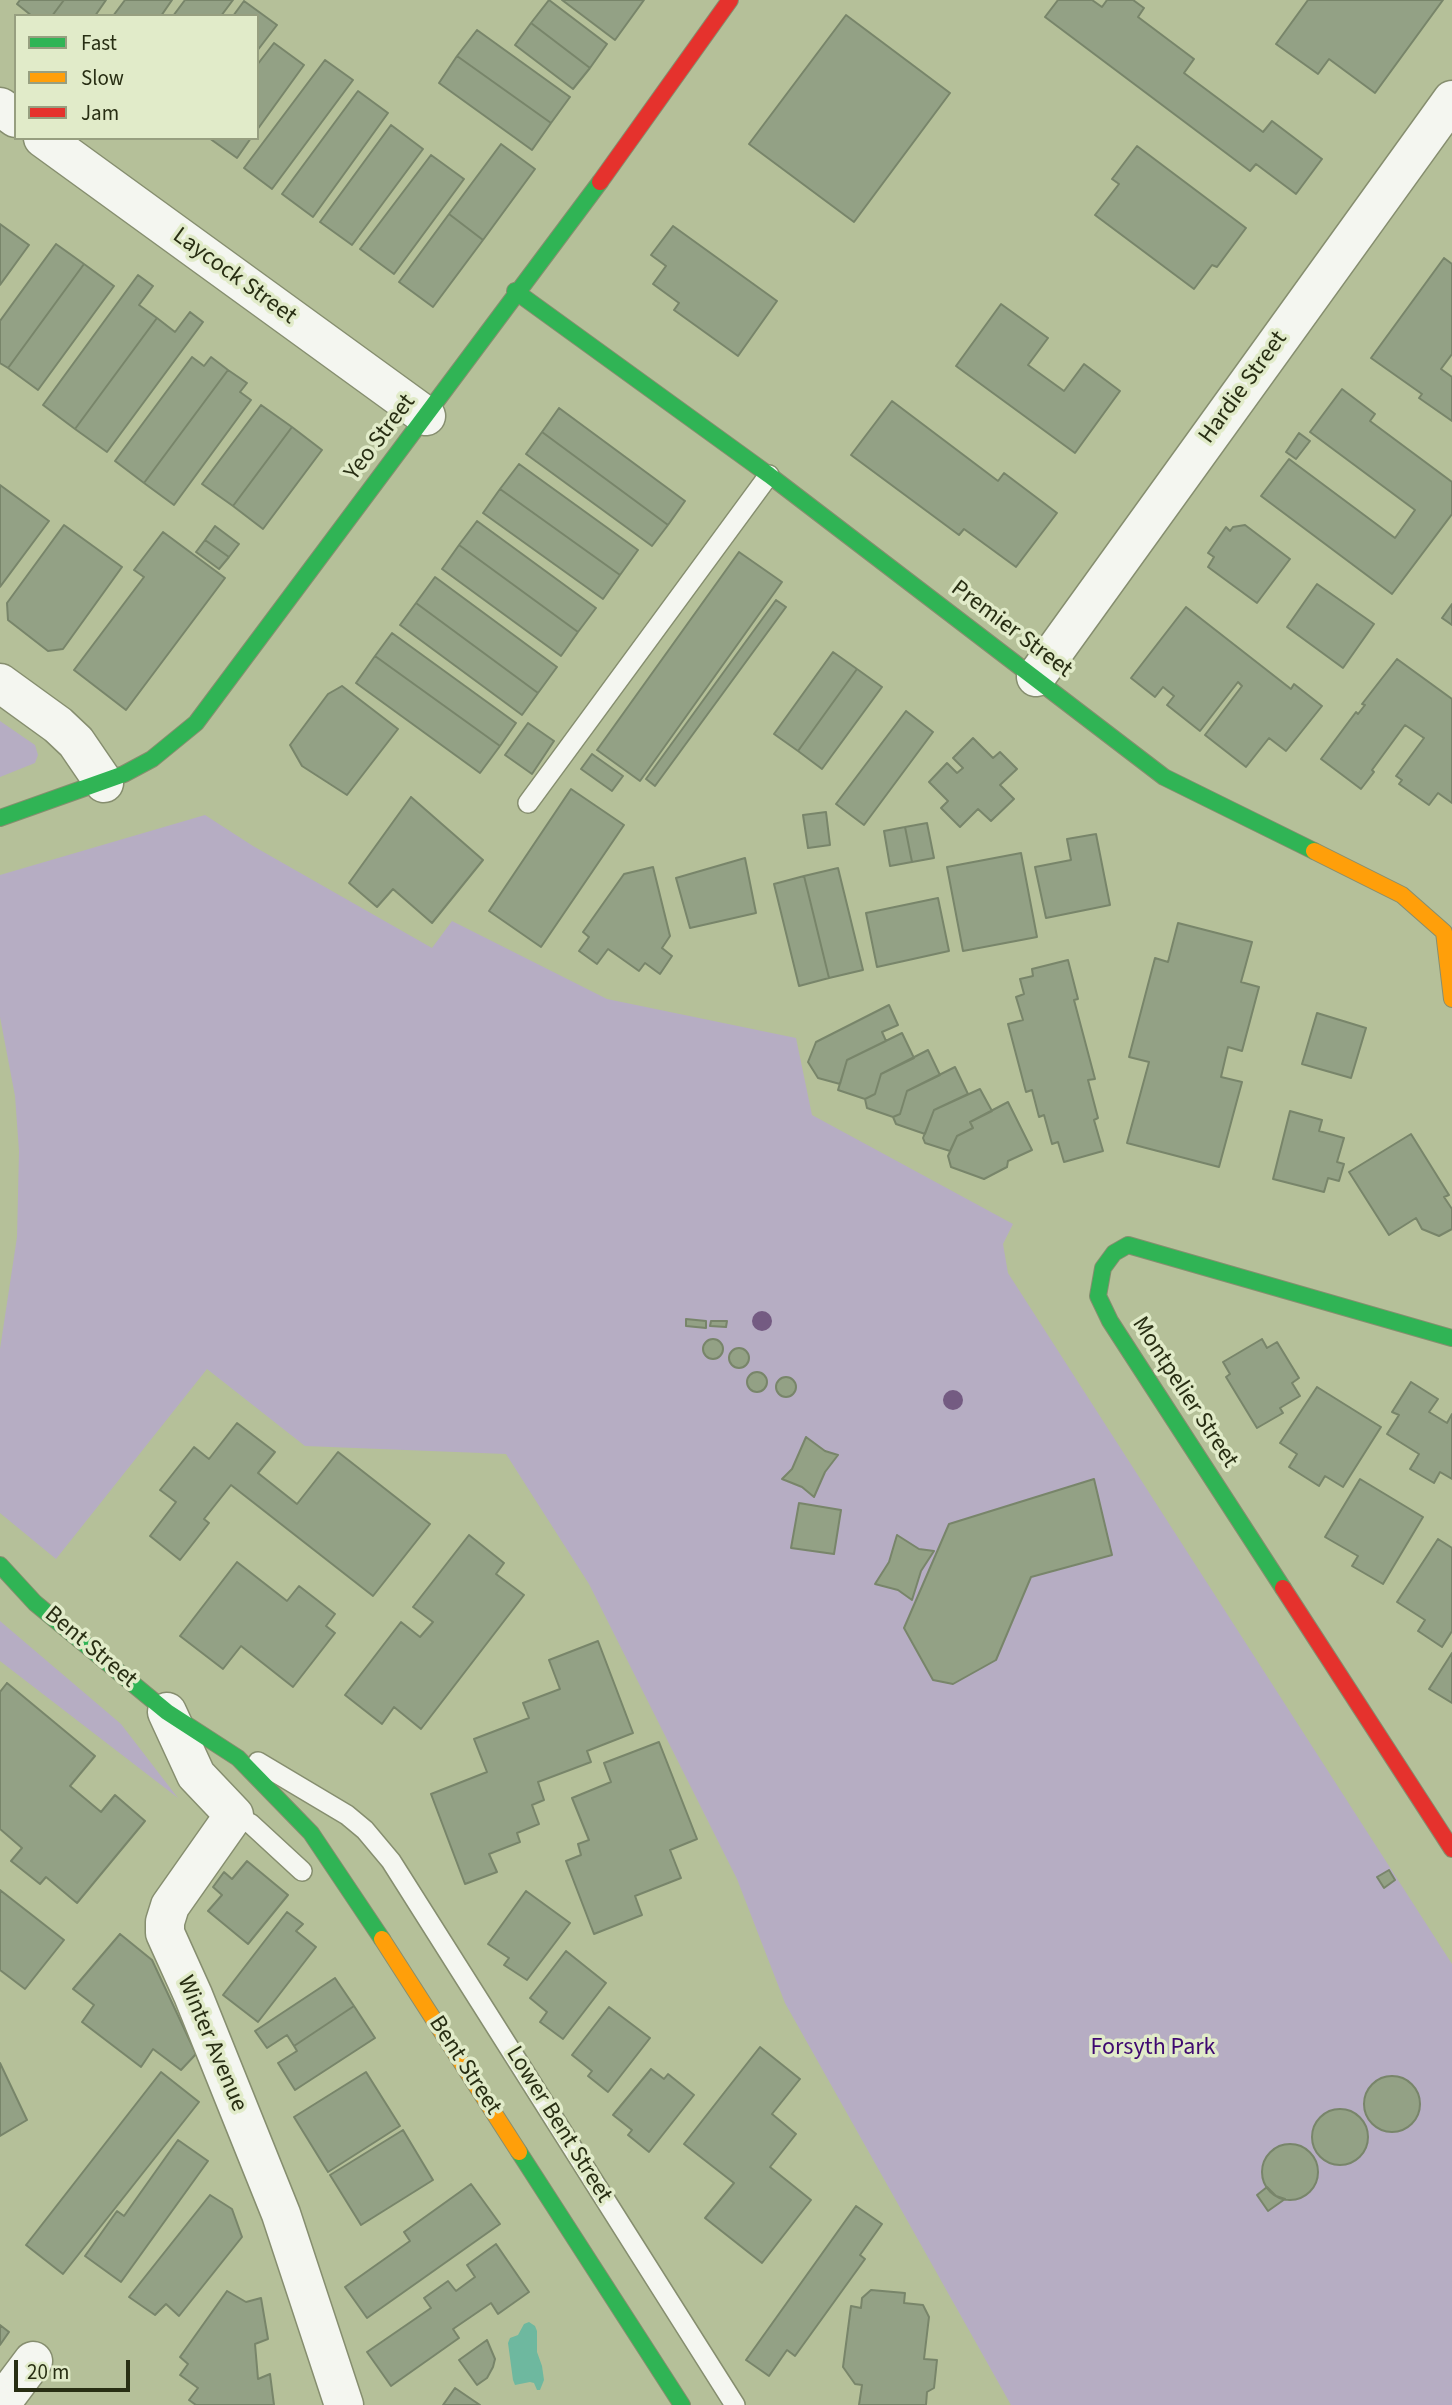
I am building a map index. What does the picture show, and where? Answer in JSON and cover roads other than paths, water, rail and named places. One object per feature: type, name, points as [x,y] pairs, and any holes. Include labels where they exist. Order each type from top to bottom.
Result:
[{"type":"street","name":"Yeo Street","points":[[0,818],[104,783],[152,759],[196,723],[645,121],[730,0]]},
{"type":"street","name":"Hardie Street","points":[[1036,677],[1452,100]]},
{"type":"street","name":"Laycock Street","points":[[46,140],[426,416]]},
{"type":"street","name":"Premier Street","points":[[516,291],[769,475],[1164,777],[1402,895],[1448,928],[1452,999]]},
{"type":"street","points":[[0,683],[58,725],[76,742],[104,783]]},
{"type":"street","name":"Montpelier Street","points":[[1452,1338],[1167,1254],[1128,1245],[1114,1253],[1103,1268],[1099,1281],[1098,1296],[1110,1321],[1452,1849]]},
{"type":"street","name":"Bent Street","points":[[0,1565],[35,1603],[167,1712],[222,1746],[286,1806],[329,1857],[682,2405]]},
{"type":"street","points":[[167,1712],[196,1775],[234,1815]]},
{"type":"street","name":"Winter Avenue","points":[[234,1815],[170,1906],[165,1933],[193,1995],[281,2214],[344,2405]]},
{"type":"street","points":[[0,2404],[33,2361]]},
{"type":"lane","points":[[528,803],[769,475]]},
{"type":"lane","name":"Bent Street","points":[[222,1746],[271,1769],[325,1800],[356,1822],[379,1846]]},
{"type":"lane","points":[[234,1815],[251,1824],[302,1871]]},
{"type":"lane","name":"Lower Bent Street","points":[[379,1846],[735,2405]]},
{"type":"park label","name":"Forsyth Park","points":[[1153,2049]]}]
